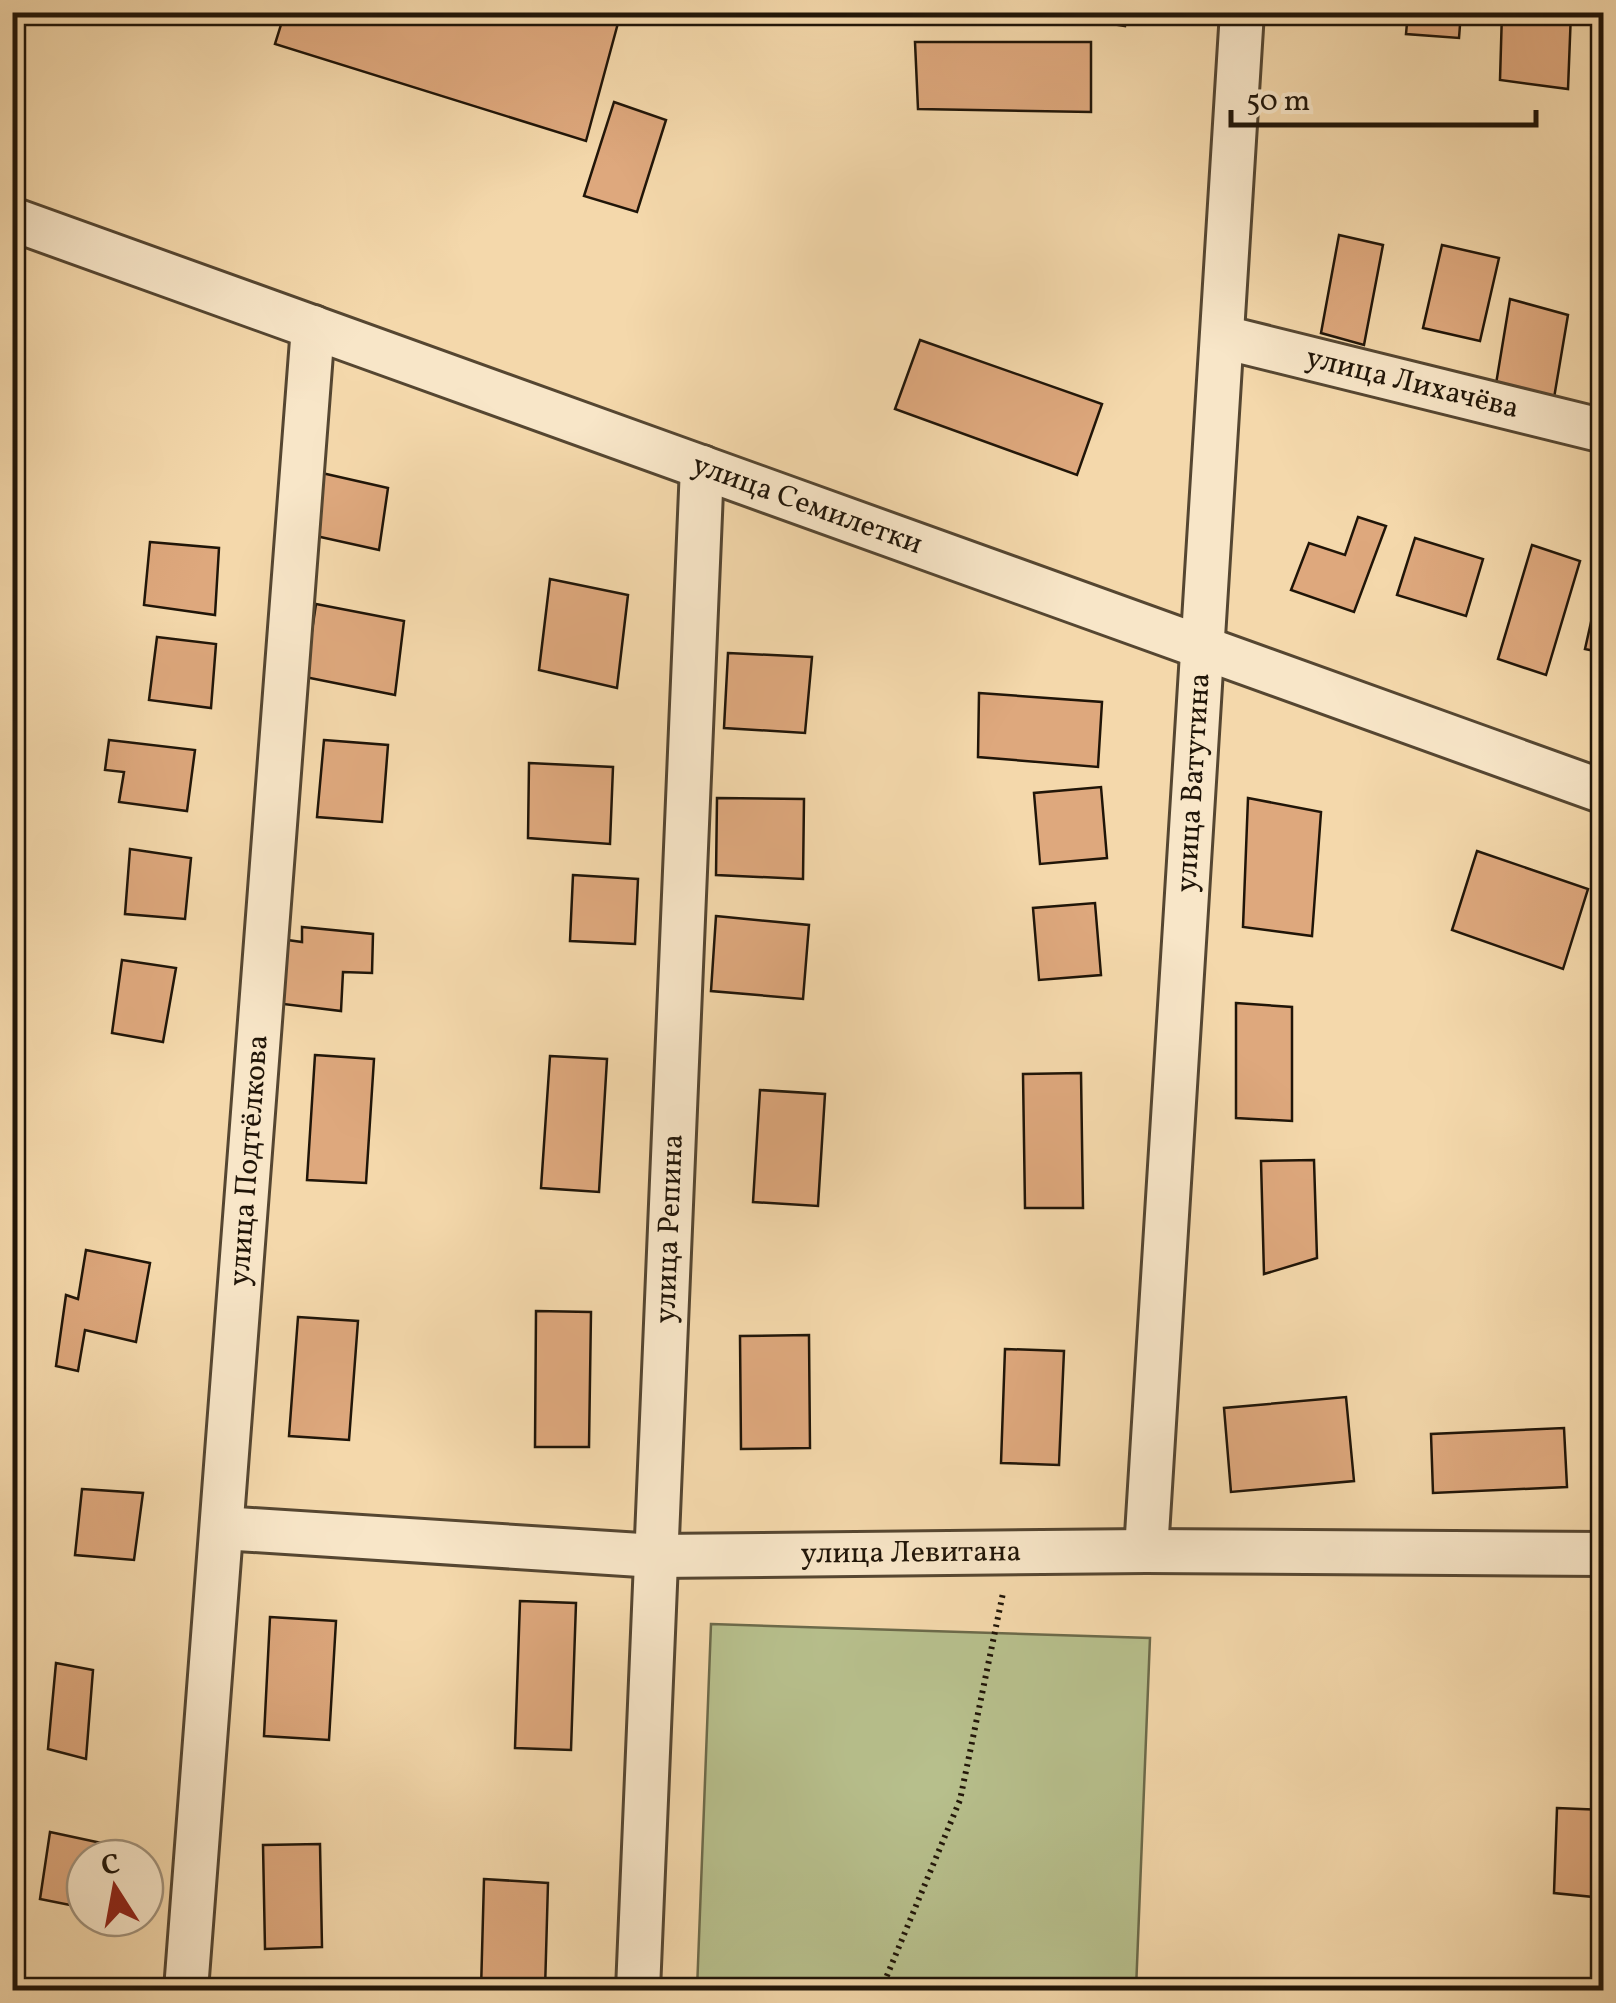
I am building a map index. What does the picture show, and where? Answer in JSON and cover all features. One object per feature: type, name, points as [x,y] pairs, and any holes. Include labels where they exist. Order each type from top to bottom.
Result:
[{"type":"street","name":"улица Ватутина","points":[[1146,1551],[1242,12]]},
{"type":"street","name":"улица Семилетки","points":[[12,219],[1604,792]]},
{"type":"street","name":"улица Подтёлкова","points":[[186,1990],[313,327]]},
{"type":"street","name":"улица Лихачёва","points":[[1224,337],[1604,431]]},
{"type":"street","name":"улица Репина","points":[[638,1990],[702,467]]},
{"type":"street","name":"улица Левитана","points":[[222,1528],[656,1556],[1146,1551],[1604,1554]]},
{"type":"path","points":[[882,1990],[960,1800],[1011,1552]]},
{"type":"green space","points":[[711,1624],[1150,1638],[1136,1990],[697,1990]]},
{"type":"building","points":[[285,12],[621,12],[586,141],[275,44]]},
{"type":"building","points":[[1037,12],[1127,12],[1125,26]]},
{"type":"building","points":[[1408,12],[1461,12],[1459,38],[1406,34]]},
{"type":"building","points":[[1502,12],[1571,12],[1568,89],[1500,80]]},
{"type":"building","points":[[915,42],[1091,42],[1091,112],[918,109]]},
{"type":"building","points":[[614,102],[666,120],[637,212],[584,196]]},
{"type":"building","points":[[1339,235],[1383,245],[1364,345],[1321,333]]},
{"type":"building","points":[[1442,245],[1499,258],[1480,341],[1423,328]]},
{"type":"building","points":[[1510,299],[1568,315],[1553,404],[1495,390]]},
{"type":"building","points":[[920,340],[1102,404],[1077,475],[895,409]]},
{"type":"building","points":[[313,471],[388,488],[379,550],[307,534]]},
{"type":"building","points":[[1358,517],[1386,526],[1354,612],[1291,590],[1309,543],[1345,555]]},
{"type":"building","points":[[12,528],[20,529],[14,580],[12,579]]},
{"type":"building","points":[[1415,538],[1483,559],[1466,616],[1397,595]]},
{"type":"building","points":[[150,542],[219,548],[215,615],[144,605]]},
{"type":"building","points":[[1532,545],[1580,561],[1546,675],[1498,659]]},
{"type":"building","points":[[550,579],[628,595],[617,688],[539,670]]},
{"type":"building","points":[[1598,591],[1604,592],[1604,653],[1585,649]]},
{"type":"building","points":[[316,604],[404,621],[395,695],[305,677]]},
{"type":"building","points":[[157,637],[216,644],[211,708],[149,700]]},
{"type":"building","points":[[728,653],[812,657],[805,733],[724,728]]},
{"type":"building","points":[[979,693],[1102,702],[1098,767],[978,757]]},
{"type":"building","points":[[109,740],[195,750],[187,811],[119,802],[124,772],[105,770]]},
{"type":"building","points":[[324,740],[388,745],[382,822],[317,817]]},
{"type":"building","points":[[529,763],[613,767],[610,844],[528,838]]},
{"type":"building","points":[[1101,787],[1107,858],[1040,864],[1034,793]]},
{"type":"building","points":[[717,798],[804,799],[803,879],[716,875]]},
{"type":"building","points":[[1248,798],[1321,812],[1312,936],[1243,927]]},
{"type":"building","points":[[130,849],[191,858],[185,919],[125,914]]},
{"type":"building","points":[[1477,851],[1588,889],[1563,969],[1452,930]]},
{"type":"building","points":[[573,875],[638,879],[635,944],[570,941]]},
{"type":"building","points":[[1095,903],[1101,975],[1039,980],[1033,908]]},
{"type":"building","points":[[716,916],[809,925],[803,999],[711,991]]},
{"type":"building","points":[[302,927],[373,934],[372,973],[343,972],[341,1011],[275,1003],[280,939],[302,942]]},
{"type":"building","points":[[122,960],[176,968],[163,1042],[112,1033]]},
{"type":"building","points":[[1236,1003],[1292,1007],[1292,1121],[1236,1118]]},
{"type":"building","points":[[315,1055],[374,1059],[366,1183],[307,1180]]},
{"type":"building","points":[[550,1056],[607,1059],[599,1192],[541,1188]]},
{"type":"building","points":[[1081,1073],[1083,1208],[1025,1208],[1023,1074]]},
{"type":"building","points":[[760,1090],[825,1094],[818,1206],[753,1202]]},
{"type":"building","points":[[1314,1160],[1317,1258],[1264,1274],[1261,1161]]},
{"type":"building","points":[[86,1250],[150,1263],[136,1342],[85,1330],[78,1371],[56,1366],[66,1295],[78,1299]]},
{"type":"building","points":[[536,1311],[591,1312],[589,1447],[535,1447]]},
{"type":"building","points":[[298,1317],[358,1321],[349,1440],[289,1436]]},
{"type":"building","points":[[809,1335],[810,1448],[741,1449],[740,1336]]},
{"type":"building","points":[[1005,1349],[1064,1351],[1059,1465],[1001,1463]]},
{"type":"building","points":[[1346,1397],[1354,1481],[1231,1492],[1224,1408]]},
{"type":"building","points":[[1564,1428],[1567,1487],[1433,1493],[1431,1434]]},
{"type":"building","points":[[82,1489],[143,1493],[134,1560],[75,1555]]},
{"type":"building","points":[[520,1601],[576,1603],[571,1750],[515,1748]]},
{"type":"building","points":[[270,1617],[336,1621],[329,1740],[264,1736]]},
{"type":"building","points":[[56,1663],[93,1670],[86,1759],[48,1749]]},
{"type":"building","points":[[1557,1808],[1604,1810],[1604,1898],[1554,1893]]},
{"type":"building","points":[[50,1832],[78,1838],[65,1838],[65,1904],[40,1899]]},
{"type":"building","points":[[320,1844],[322,1947],[265,1949],[263,1845]]},
{"type":"building","points":[[484,1879],[548,1883],[545,1990],[481,1990]]}]
